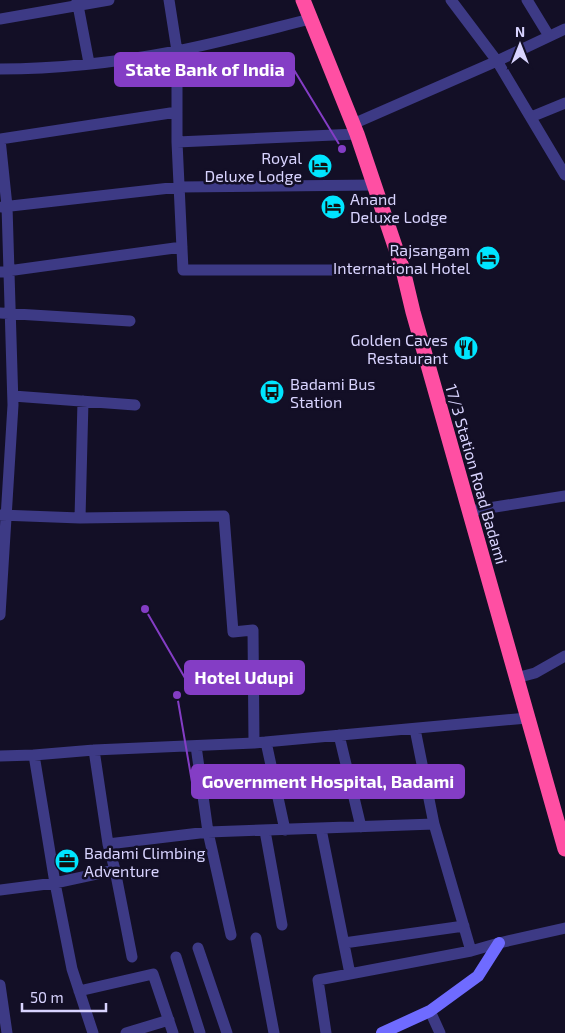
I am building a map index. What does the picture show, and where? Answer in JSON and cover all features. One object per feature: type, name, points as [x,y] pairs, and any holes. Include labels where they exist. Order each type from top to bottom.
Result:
[{"type":"highway","name":"17/3 Station Road Badami","points":[[305,1],[310,19],[355,129],[403,270],[413,312],[565,849]]},
{"type":"street","points":[[0,19],[78,3],[109,0]]},
{"type":"street","points":[[169,0],[177,51],[177,142],[183,270],[403,270]]},
{"type":"street","points":[[451,0],[497,61],[565,175]]},
{"type":"street","points":[[528,0],[549,36]]},
{"type":"street","points":[[78,3],[90,63]]},
{"type":"street","points":[[0,69],[36,69],[177,51],[310,19]]},
{"type":"street","points":[[177,142],[355,129],[565,29]]},
{"type":"street","points":[[531,118],[565,103]]},
{"type":"street","points":[[0,614],[6,436],[13,396],[5,313],[4,207],[0,139],[177,112]]},
{"type":"street","points":[[4,207],[179,187],[375,185]]},
{"type":"street","points":[[4,272],[182,247]]},
{"type":"street","points":[[5,313],[130,321]]},
{"type":"street","points":[[13,396],[135,405]]},
{"type":"street","points":[[80,518],[83,401]]},
{"type":"street","points":[[470,512],[565,496]]},
{"type":"street","points":[[3,515],[80,518],[224,516],[233,632],[253,630],[260,742],[285,830]]},
{"type":"street","points":[[516,678],[535,673],[565,656]]},
{"type":"street","points":[[0,756],[260,742],[527,718]]},
{"type":"street","points":[[414,729],[434,824],[471,951]]},
{"type":"street","points":[[339,735],[361,828]]},
{"type":"street","points":[[196,746],[208,832],[231,935]]},
{"type":"street","points":[[94,750],[108,844],[132,957]]},
{"type":"street","points":[[34,755],[55,883],[72,969],[93,1033]]},
{"type":"street","points":[[108,844],[208,832],[434,824]]},
{"type":"street","points":[[321,829],[350,974]]},
{"type":"street","points":[[265,831],[282,925]]},
{"type":"street","points":[[0,890],[55,883],[114,870]]},
{"type":"street","points":[[344,944],[464,926]]},
{"type":"street","points":[[326,1033],[318,980],[471,951],[565,928]]},
{"type":"street","points":[[256,938],[274,1033]]},
{"type":"street","points":[[382,1033],[430,1011],[478,976],[498,943]]},
{"type":"street","points":[[198,948],[226,1033]]},
{"type":"street","points":[[176,957],[200,1033]]},
{"type":"street","points":[[79,991],[153,974],[173,1033]]},
{"type":"street","points":[[0,985],[2,1021],[7,1033]]},
{"type":"street","points":[[430,1011],[440,1033]]},
{"type":"street","points":[[126,1033],[169,1020]]},
{"type":"place","name":"State Bank of India","points":[[342,149]]},
{"type":"place","name":"Royal Deluxe Lodge","points":[[320,166]]},
{"type":"place","name":"Anand Deluxe Lodge","points":[[333,207]]},
{"type":"place","name":"Rajsangam International Hotel","points":[[488,258]]},
{"type":"place","name":"Golden Caves Restaurant","points":[[466,348]]},
{"type":"place","name":"Badami Bus Station","points":[[272,392]]},
{"type":"place","name":"Hotel Udupi","points":[[145,609]]},
{"type":"place","name":"Government Hospital, Badami","points":[[177,695]]},
{"type":"place","name":"Badami Climbing Adventure","points":[[67,861]]}]
